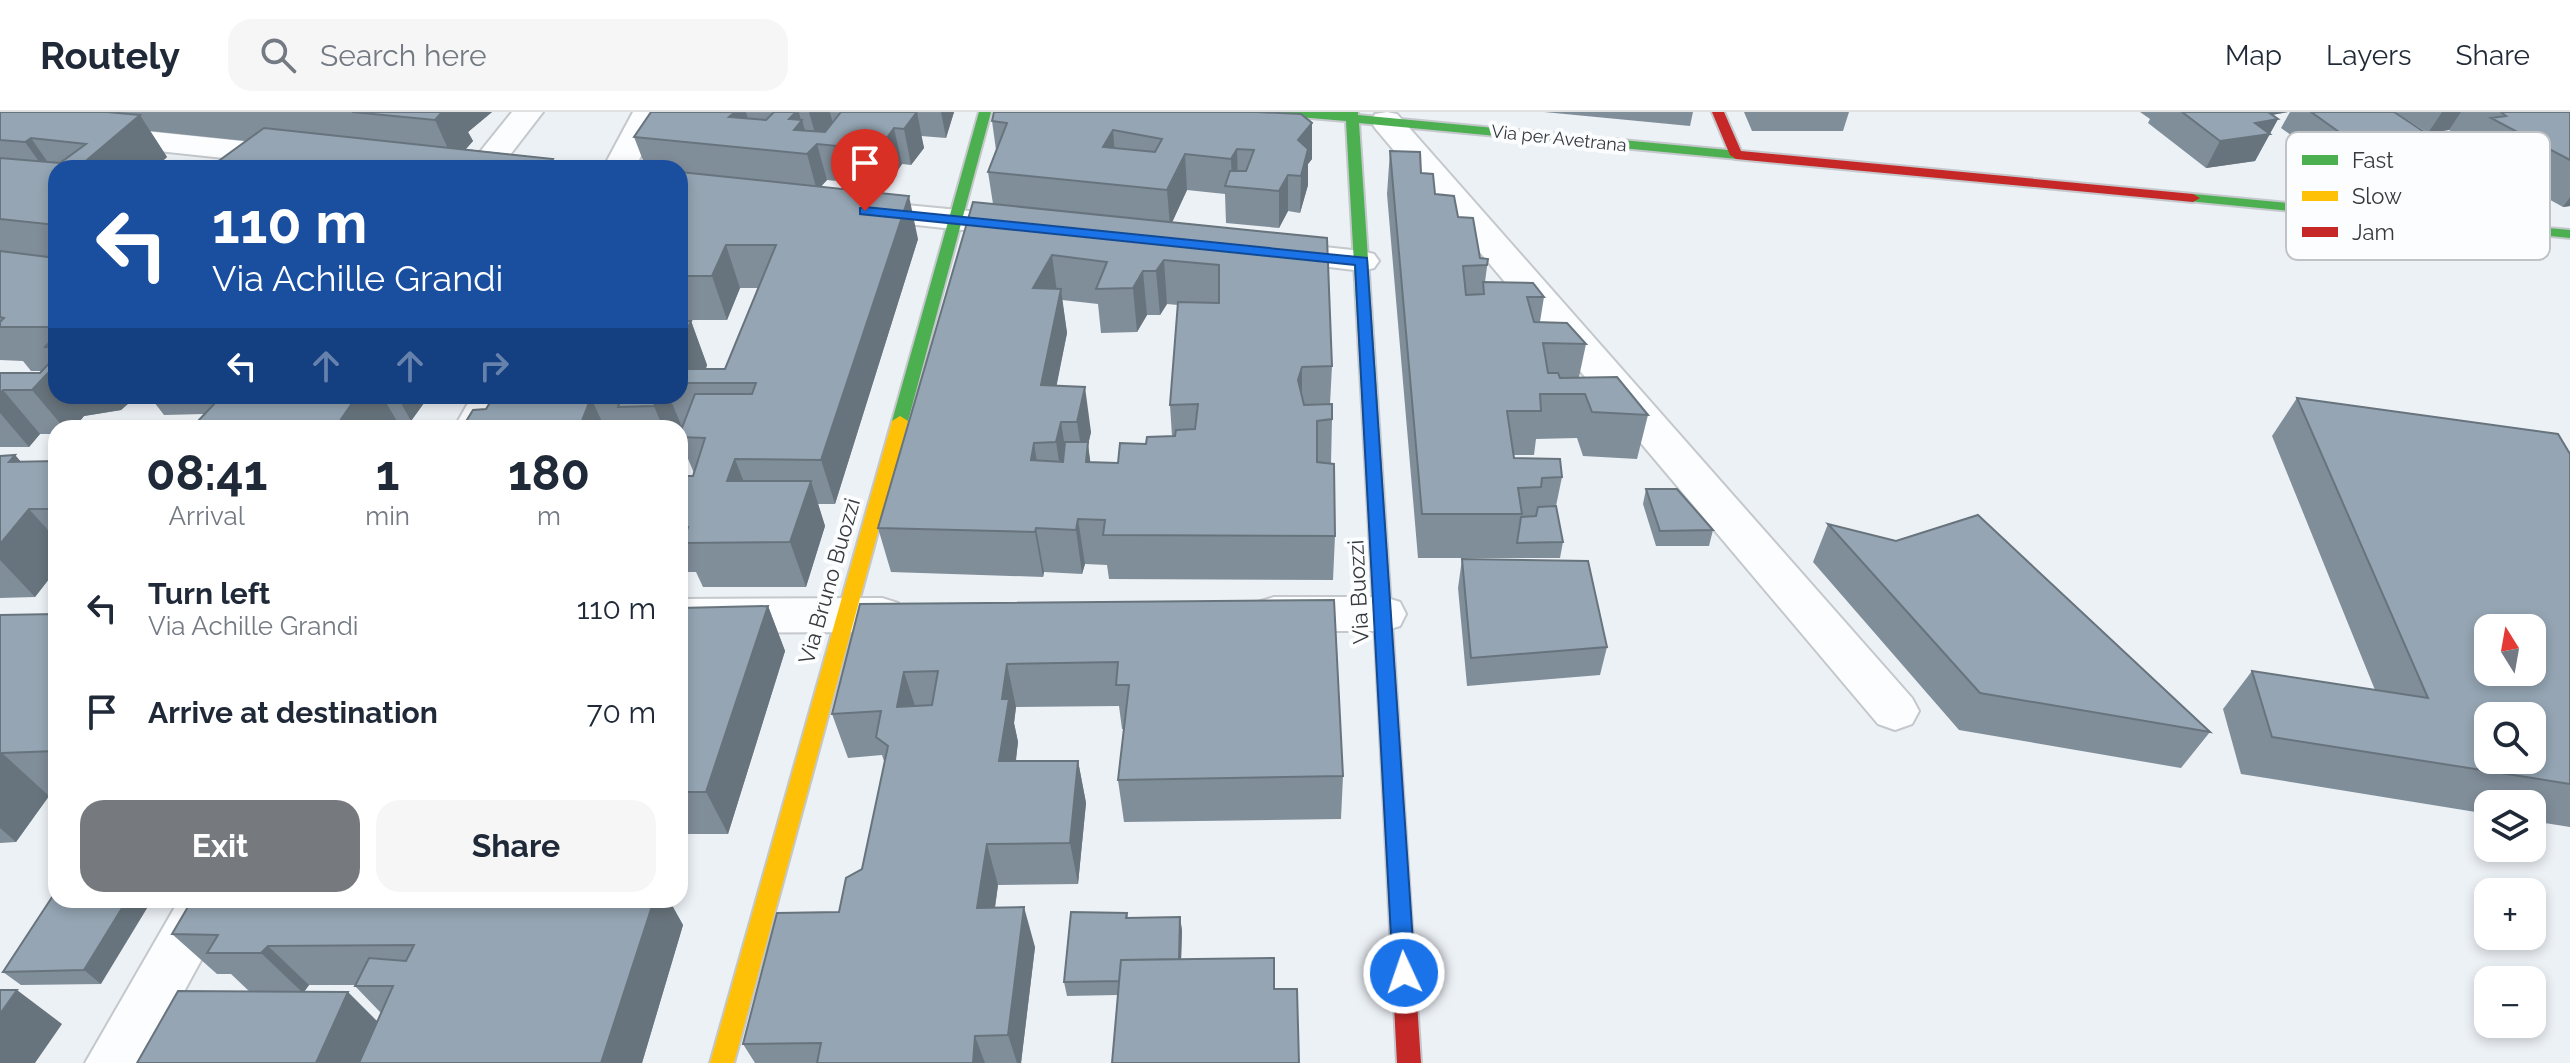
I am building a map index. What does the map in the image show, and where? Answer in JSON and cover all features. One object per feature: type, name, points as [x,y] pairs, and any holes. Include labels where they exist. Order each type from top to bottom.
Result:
[{"type":"street","points":[[489,160],[528,112]]},
{"type":"street","points":[[623,160],[648,112]]},
{"type":"street","name":"Via Bruno Buozzi","points":[[722,1063],[985,112]]},
{"type":"street","name":"Via per Avetrana","points":[[1287,112],[2286,207]]},
{"type":"street","points":[[1718,112],[1736,155]]},
{"type":"street","points":[[1363,117],[1895,711]]},
{"type":"street","name":"Via Buozzi","points":[[1363,117],[1362,261],[1409,1063]]},
{"type":"street","points":[[0,125],[331,160]]},
{"type":"street","points":[[818,207],[1035,228]]},
{"type":"street","name":"Via per Avetrana","points":[[2550,232],[2570,234]]},
{"type":"street","points":[[1237,248],[1362,261]]},
{"type":"street","points":[[688,616],[923,614]]},
{"type":"street","points":[[1241,614],[1384,614]]},
{"type":"street","points":[[114,1063],[203,908]]},
{"type":"building","points":[[0,112],[140,115],[87,160],[64,160],[86,144],[31,138],[25,142],[0,140]]},
{"type":"building","points":[[352,112],[442,112],[435,120]]},
{"type":"building","points":[[651,112],[735,112],[729,117],[766,120],[774,112],[796,112],[789,119],[802,120],[794,130],[825,132],[841,112],[917,112],[904,129],[894,128],[878,150],[817,144],[807,154],[634,137]]},
{"type":"building","points":[[994,112],[1257,112],[1301,114],[1312,123],[1298,140],[1308,149],[1301,176],[1288,175],[1279,191],[1225,186],[1230,171],[1246,171],[1254,150],[1237,149],[1231,159],[1185,154],[1167,190],[988,172],[1007,123],[992,121]],"holes":[[[1113,130],[1162,139],[1155,152],[1103,147]]]},
{"type":"building","points":[[2182,112],[2268,112],[2278,119],[2255,123],[2270,134],[2220,141]]},
{"type":"building","points":[[2311,112],[2394,112],[2424,132],[2393,132],[2339,132]]},
{"type":"building","points":[[2501,112],[2570,112],[2570,160],[2550,149],[2550,132],[2517,132],[2491,118],[2506,116]]},
{"type":"building","points":[[264,128],[553,159],[552,160],[220,160]]},
{"type":"building","points":[[1390,151],[1420,152],[1421,173],[1433,174],[1435,194],[1454,196],[1458,217],[1473,218],[1480,258],[1488,259],[1487,265],[1463,266],[1466,295],[1484,294],[1483,282],[1533,283],[1544,297],[1527,297],[1534,322],[1567,323],[1586,344],[1543,343],[1548,373],[1558,373],[1560,378],[1617,377],[1648,415],[1592,412],[1585,394],[1540,394],[1541,411],[1507,411],[1514,458],[1560,459],[1562,477],[1542,478],[1541,487],[1518,488],[1522,514],[1422,514]]},
{"type":"building","points":[[0,158],[48,162],[48,224],[0,219]]},
{"type":"building","points":[[688,173],[909,196],[821,460],[735,459],[727,481],[811,481],[790,542],[688,543],[688,476],[693,476],[705,438],[688,437],[688,420],[685,420],[695,394],[752,394],[756,383],[688,383],[688,369],[725,369],[776,245],[726,245],[712,276],[688,276]]},
{"type":"building","points":[[973,202],[1327,238],[1332,366],[1302,367],[1298,380],[1304,405],[1332,404],[1332,419],[1317,421],[1317,462],[1334,464],[1335,536],[1103,535],[1105,520],[1078,519],[1076,530],[1036,528],[1035,532],[878,528]],"holes":[[[1052,255],[1107,262],[1096,289],[1133,288],[1143,271],[1156,271],[1164,260],[1219,265],[1219,303],[1178,302],[1170,405],[1198,404],[1195,429],[1176,430],[1175,436],[1147,437],[1146,444],[1120,443],[1118,463],[1086,462],[1088,442],[1065,442],[1063,462],[1031,460],[1034,443],[1056,442],[1061,422],[1077,422],[1085,387],[1041,385],[1061,289],[1033,288]]]},
{"type":"building","points":[[0,251],[48,257],[48,327],[0,327],[4,318],[0,317]]},
{"type":"building","points":[[48,364],[48,373],[32,390],[3,390],[0,393],[0,373],[40,373]]},
{"type":"building","points":[[2297,398],[2558,434],[2570,454],[2570,784],[2507,774],[2546,774],[2546,702],[2474,702],[2474,769],[2272,737],[2252,671],[2428,698]]},
{"type":"building","points":[[214,404],[352,404],[340,420],[199,420]]},
{"type":"building","points":[[489,404],[589,404],[582,420],[467,420],[473,410],[486,409]]},
{"type":"building","points":[[619,404],[655,404],[654,406],[618,407]]},
{"type":"building","points":[[15,455],[9,462],[48,461],[48,509],[29,509],[0,544],[0,456]]},
{"type":"building","points":[[1646,489],[1677,489],[1713,530],[1660,531]]},
{"type":"building","points":[[1556,506],[1563,542],[1517,543],[1521,517],[1536,516],[1538,507]]},
{"type":"building","points":[[1978,515],[2210,732],[1980,693],[1828,524],[1896,541]]},
{"type":"building","points":[[1462,559],[1588,561],[1607,647],[1471,658]]},
{"type":"building","points":[[1334,600],[1343,776],[1118,780],[1129,685],[1116,685],[1118,662],[1007,664],[1002,699],[1009,699],[999,761],[1078,761],[1070,843],[987,844],[977,908],[1024,907],[1008,1035],[975,1036],[973,1063],[817,1063],[821,1043],[743,1044],[777,913],[839,912],[846,878],[862,869],[888,746],[876,737],[881,711],[832,714],[860,604]],"holes":[[[938,671],[932,705],[897,707],[904,672]]]},
{"type":"building","points":[[768,606],[706,792],[688,792],[688,608]]},
{"type":"building","points":[[48,614],[48,751],[0,755],[0,615]]},
{"type":"building","points":[[48,903],[48,908],[122,908],[84,970],[3,972]]},
{"type":"building","points":[[187,908],[651,908],[601,1063],[359,1063],[393,986],[355,986],[369,958],[406,961],[414,945],[268,946],[261,953],[207,953],[218,935],[172,934]]},
{"type":"building","points":[[1071,912],[1127,913],[1126,918],[1180,917],[1179,959],[1121,960],[1119,981],[1064,982]]},
{"type":"building","points":[[1274,958],[1274,989],[1297,989],[1299,1063],[1112,1063],[1121,960]]},
{"type":"building","points":[[0,990],[17,990],[0,1014]]},
{"type":"building","points":[[178,991],[348,992],[316,1063],[137,1063]]},
{"type":"traffic: fast","points":[[900,421],[985,112]]},
{"type":"traffic: fast","points":[[1287,112],[1738,155]]},
{"type":"traffic: fast","points":[[1352,112],[1384,638]]},
{"type":"traffic: fast","points":[[2193,198],[2286,207]]},
{"type":"traffic: fast","points":[[2550,232],[2570,234]]},
{"type":"traffic: slow","points":[[722,1063],[900,421]]},
{"type":"traffic: jam","points":[[1718,112],[1736,155]]},
{"type":"traffic: jam","points":[[1738,155],[2193,198]]},
{"type":"traffic: jam","points":[[1384,638],[1409,1063]]},
{"type":"route","points":[[865,211],[1362,261],[1404,973]]}]
